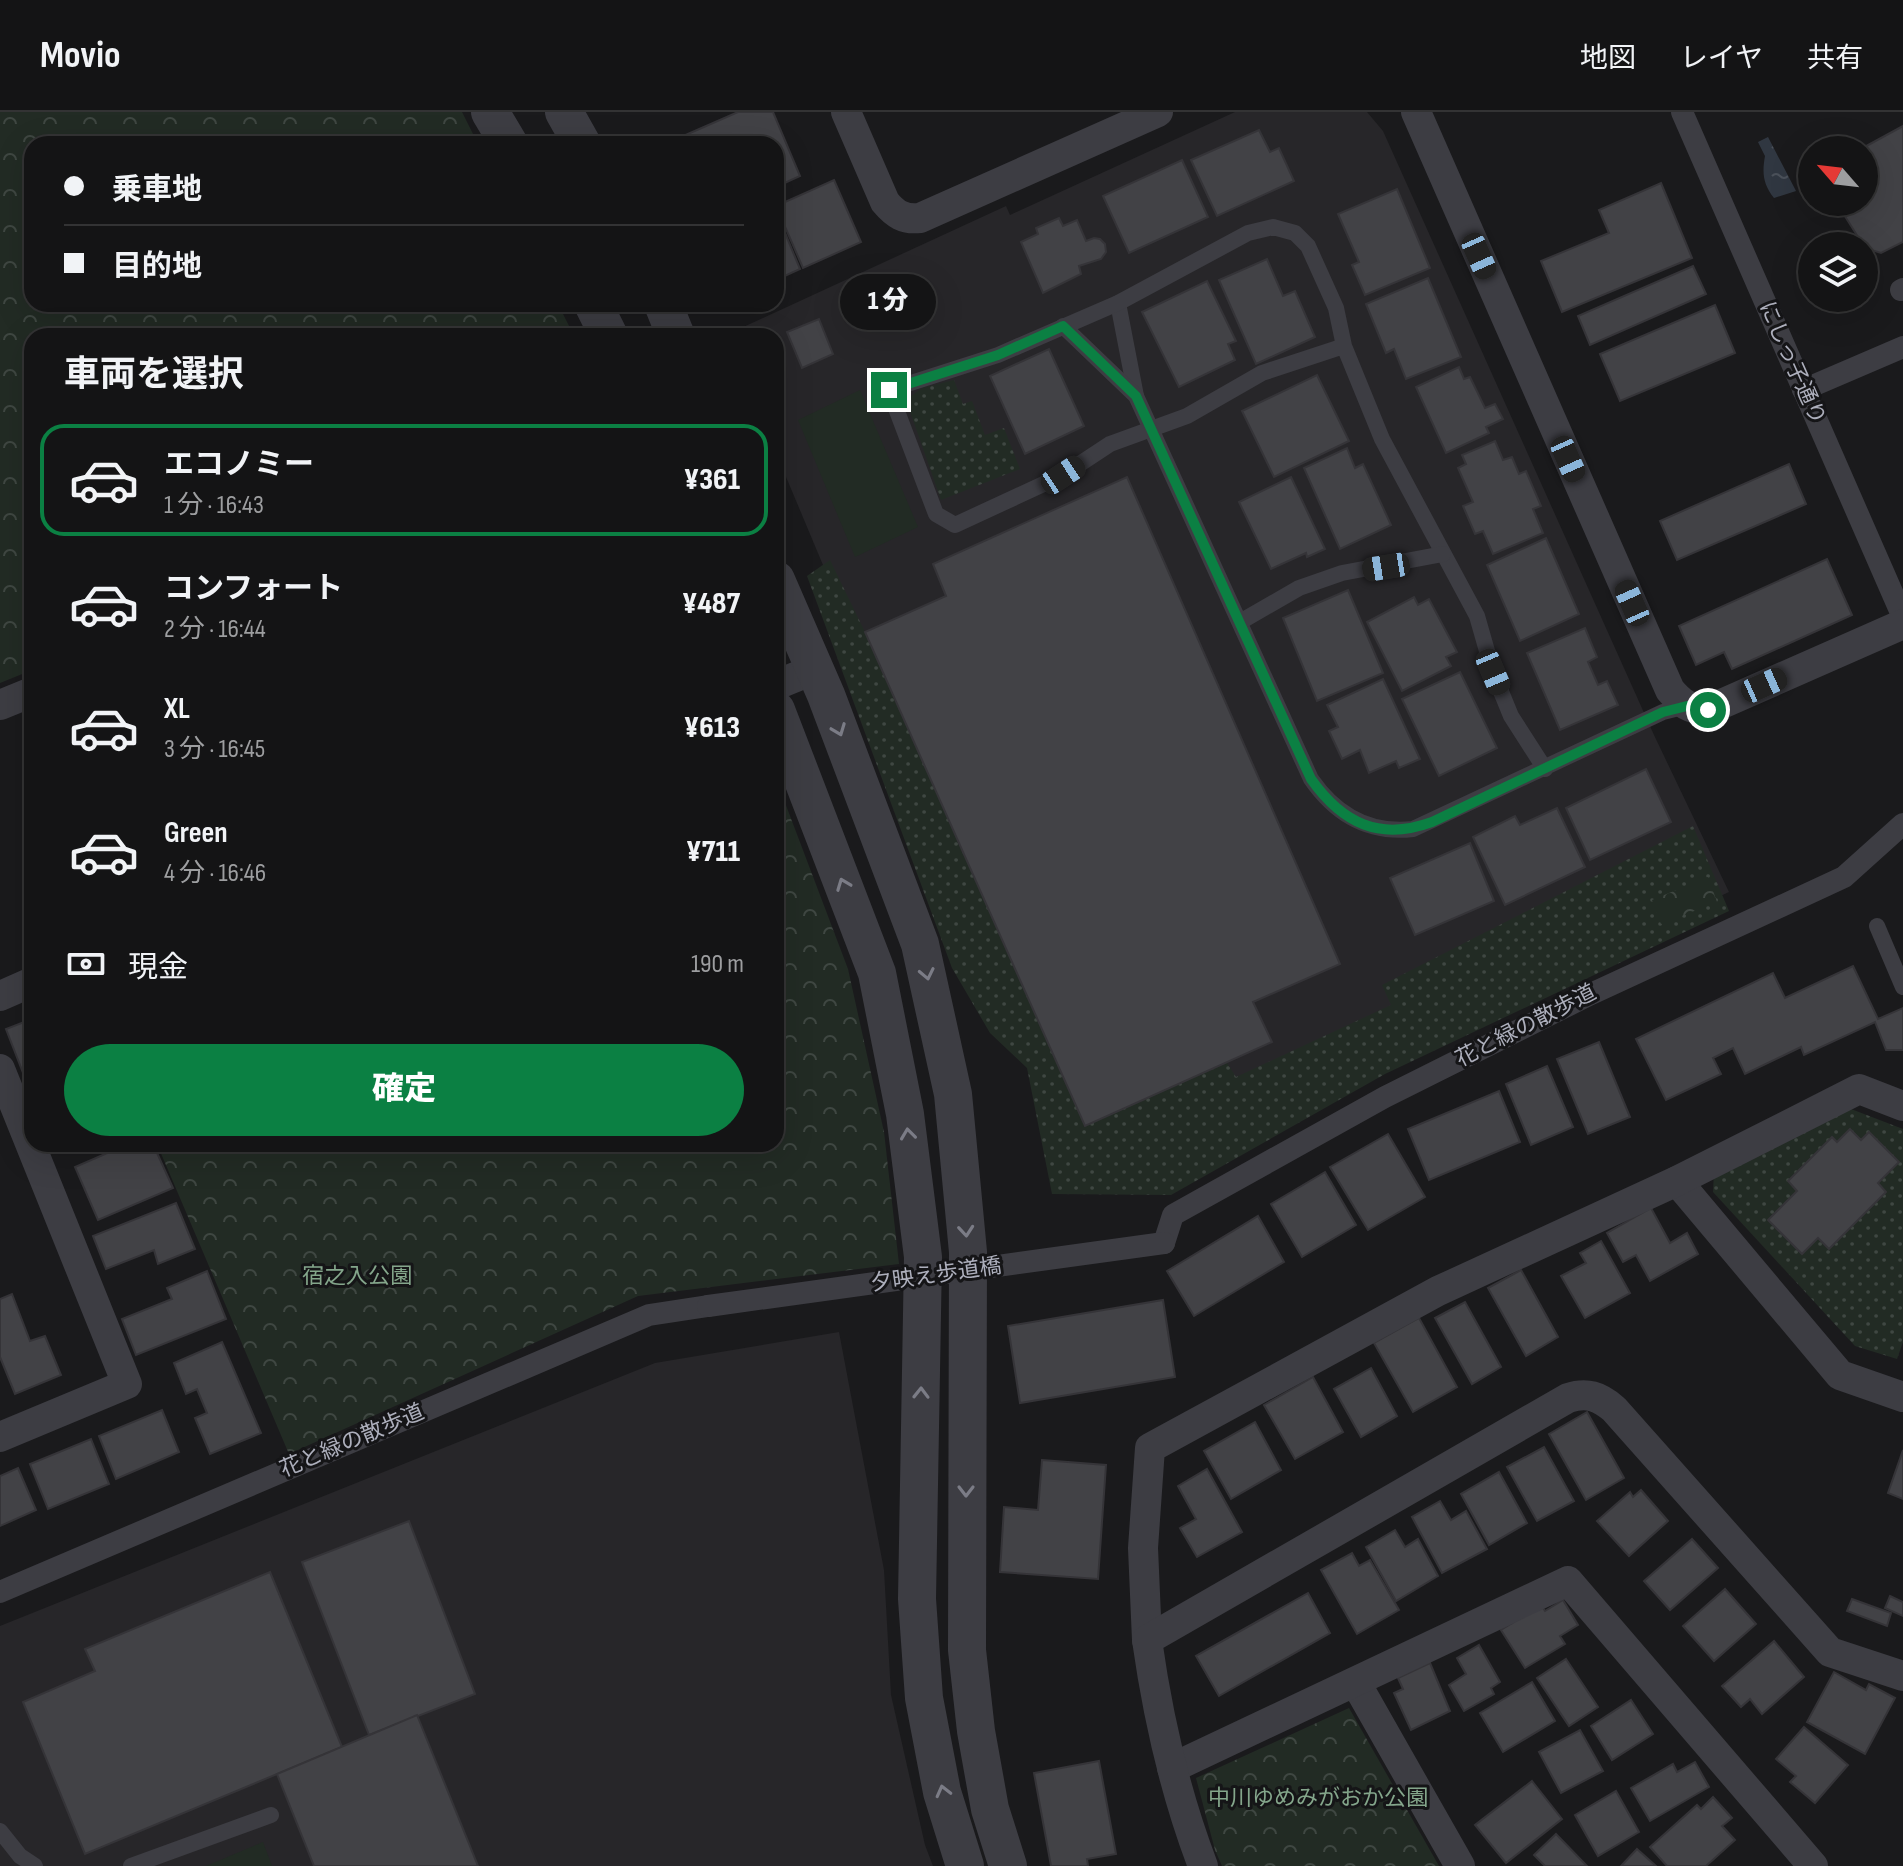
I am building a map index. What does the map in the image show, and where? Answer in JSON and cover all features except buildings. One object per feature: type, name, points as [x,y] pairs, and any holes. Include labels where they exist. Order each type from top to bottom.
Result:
[{"type":"street","points":[[490,112],[504,136]]},
{"type":"street","points":[[564,112],[578,136]]},
{"type":"street","points":[[846,112],[885,202],[892,211],[910,219],[920,218],[1158,112]]},
{"type":"street","points":[[1416,112],[1670,690],[1687,706],[1708,710],[1902,619]]},
{"type":"street","name":"にしっ子通り","points":[[1682,112],[1902,619]]},
{"type":"street","points":[[1803,390],[1903,347]]},
{"type":"street","points":[[784,598],[815,669],[920,944],[953,1094],[968,1252],[967,1650],[987,1794],[1008,1866]]},
{"type":"street","points":[[784,682],[815,669]]},
{"type":"street","points":[[0,705],[24,695]]},
{"type":"street","points":[[784,731],[877,973],[905,1114],[923,1257],[917,1599],[924,1698],[942,1792],[965,1866]]},
{"type":"street","name":"花と緑の散歩道","points":[[1164,1243],[1173,1215],[1398,1090],[1591,994],[1844,877],[1903,824]]},
{"type":"street","points":[[0,996],[24,986]]},
{"type":"street","points":[[0,1069],[24,1129]]},
{"type":"street","points":[[1203,1866],[1187,1825],[1156,1705],[1147,1640],[1143,1548],[1150,1448],[1438,1291],[1677,1181],[1859,1089],[1903,1106]]},
{"type":"street","points":[[0,1437],[127,1384],[33,1152]]},
{"type":"street","points":[[1677,1181],[1840,1375],[1903,1397]]},
{"type":"street","name":"夕映え歩道橋","points":[[708,1306],[1164,1243]]},
{"type":"street","name":"花と緑の散歩道","points":[[0,1592],[649,1315],[708,1306]]},
{"type":"street","points":[[1147,1640],[1568,1398],[1580,1394],[1594,1396],[1614,1409],[1830,1652],[1903,1676]]},
{"type":"street","points":[[1172,1768],[1568,1581],[1813,1866]]},
{"type":"street","points":[[1356,1683],[1460,1866]]},
{"type":"lane","points":[[1344,346],[1262,373],[1187,416],[1110,444],[1063,475],[955,525],[936,514],[889,390],[998,355],[1118,303],[1248,233],[1273,227],[1295,233],[1308,246],[1336,308],[1344,346],[1382,439],[1477,616],[1493,672],[1511,716],[1545,769]]},
{"type":"lane","points":[[1118,303],[1136,396],[1311,779],[1335,807],[1362,824],[1393,832],[1413,829],[1663,712],[1687,706]]},
{"type":"lane","points":[[1063,326],[1136,396]]},
{"type":"lane","points":[[1240,622],[1299,588],[1342,573],[1443,554]]},
{"type":"lane","points":[[1877,926],[1903,987]]},
{"type":"lane","points":[[131,1866],[271,1815]]},
{"type":"lane","points":[[0,1831],[20,1856],[35,1866]]},
{"type":"shaded area","points":[[1235,112],[1367,112],[1383,131],[1654,735],[1729,892],[1414,1040],[1159,1178],[1052,1111],[784,472],[784,328],[741,328],[776,312],[784,312],[784,308],[1006,206],[1010,215]]},
{"type":"shaded area","points":[[839,1332],[884,1570],[891,1695],[925,1845],[933,1866],[0,1866],[0,1626],[655,1363]]},
{"type":"green space","points":[[0,112],[462,112],[474,136],[24,136],[24,312],[562,312],[570,328],[24,328],[24,673],[0,683]]},
{"type":"green space","points":[[954,380],[963,404],[972,401],[985,435],[1004,428],[1020,469],[941,500],[906,400],[922,388]]},
{"type":"green space","points":[[860,390],[918,527],[855,557],[798,420]]},
{"type":"green space","points":[[830,560],[1085,1126],[1227,1063],[1236,1077],[1391,1005],[1382,985],[1693,826],[1729,911],[1385,1074],[1171,1195],[1052,1194],[1027,1068],[990,1033],[952,968],[807,576]]},
{"type":"green space","name":"宿之入公園","points":[[784,800],[848,969],[884,1132],[899,1264],[638,1296],[289,1454],[160,1152],[784,1152]]},
{"type":"green space","points":[[1708,877],[1717,902],[1661,924],[1652,900]]},
{"type":"green space","points":[[1851,1109],[1903,1129],[1903,1342],[1897,1359],[1855,1346],[1713,1192],[1714,1172]]},
{"type":"green space","name":"中川ゆめみがおか公園","points":[[1349,1708],[1439,1866],[1222,1866],[1196,1778]]},
{"type":"green space","points":[[263,1842],[272,1866],[206,1866]]},
{"type":"water","points":[[1768,137],[1796,191],[1774,198],[1766,183],[1765,156],[1758,142]]},
{"type":"route","points":[[889,390],[998,355],[1063,326],[1136,396],[1311,779],[1335,807],[1362,824],[1393,832],[1413,829],[1663,712],[1687,706],[1708,710]]}]
